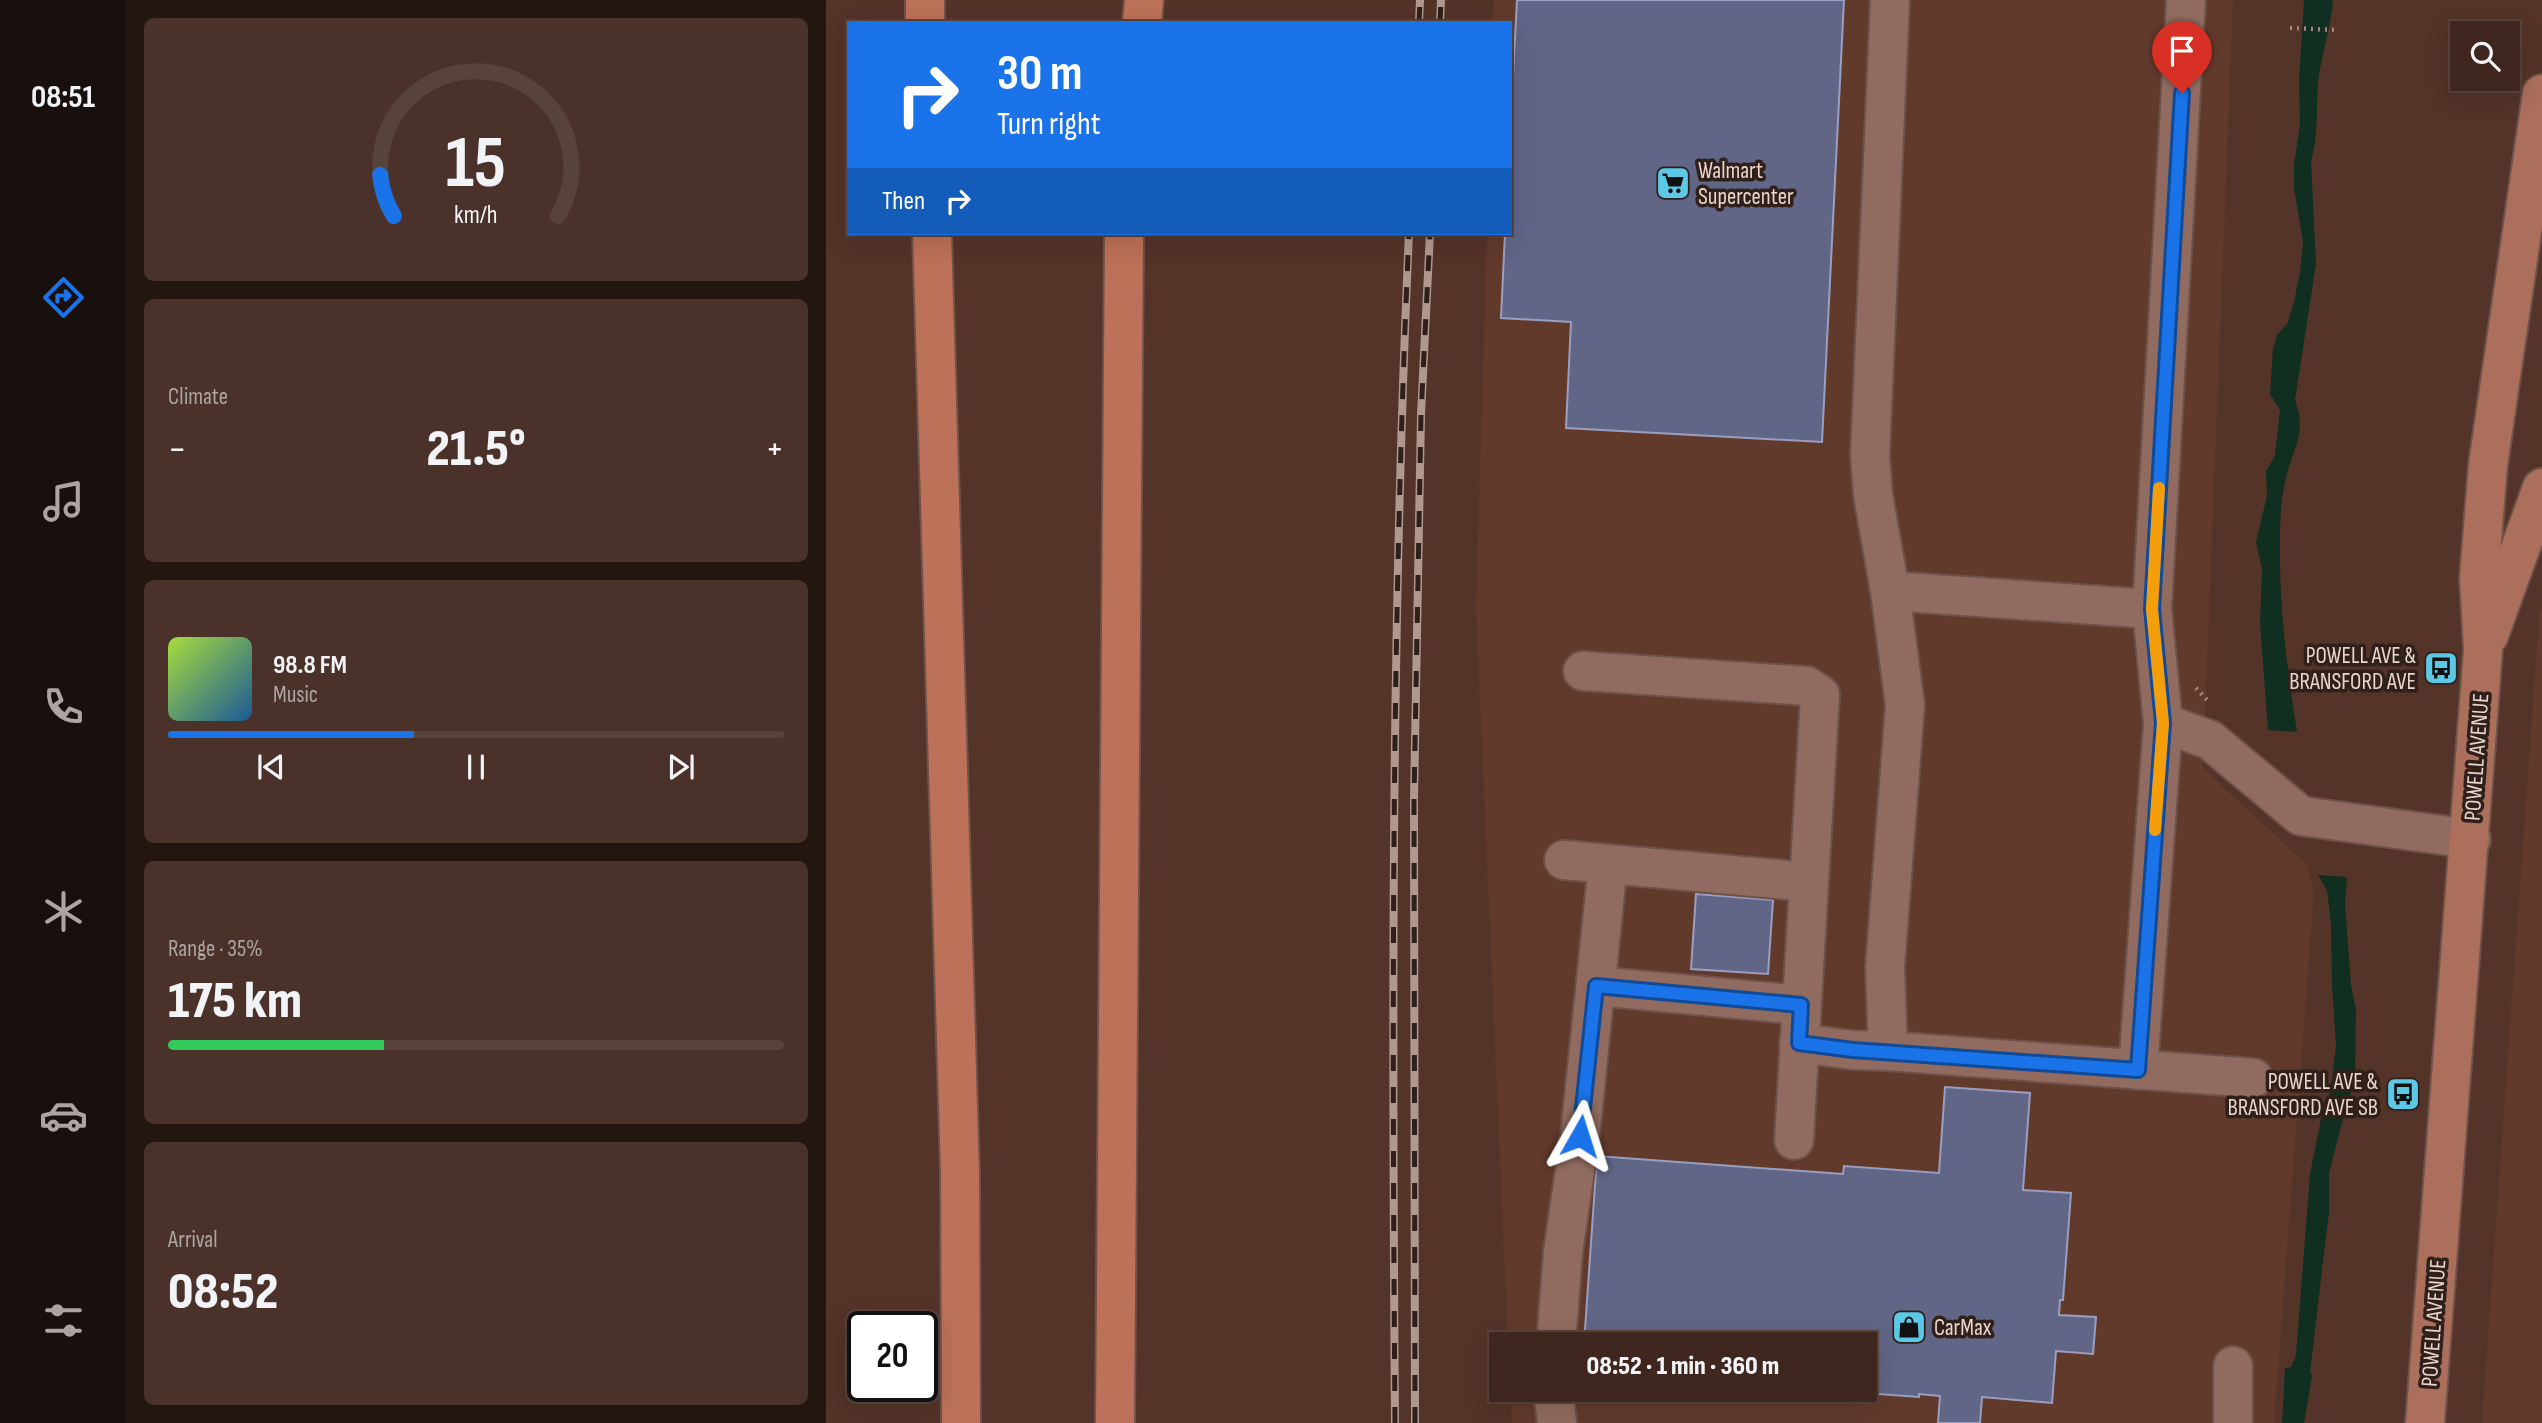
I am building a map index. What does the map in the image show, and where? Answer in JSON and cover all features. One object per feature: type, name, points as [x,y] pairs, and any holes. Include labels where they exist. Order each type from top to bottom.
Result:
[{"type":"highway","points":[[925,0],[925,21]]},
{"type":"highway","points":[[1125,0],[1125,21]]},
{"type":"highway","points":[[1142,21],[1144,0]]},
{"type":"highway","points":[[932,235],[960,1172],[961,1423]]},
{"type":"highway","points":[[1115,1423],[1124,235]]},
{"type":"main road","name":"POWELL AVENUE","points":[[2425,1423],[2471,839],[2483,650],[2479,578],[2488,465],[2542,94]]},
{"type":"main road","points":[[2483,650],[2542,488]]},
{"type":"lane","points":[[1888,1051],[1885,967],[1905,705],[1890,591],[1873,495],[1870,455],[1890,0]]},
{"type":"lane","points":[[2138,1070],[2163,723],[2152,609],[2186,0]]},
{"type":"lane","points":[[1890,591],[2152,609]]},
{"type":"lane","points":[[1583,671],[1807,686],[1820,695],[1794,1140]]},
{"type":"lane","points":[[2163,723],[2210,740],[2301,816],[2471,839]]},
{"type":"lane","points":[[1564,860],[1809,882]]},
{"type":"lane","points":[[1557,1332],[1563,1252],[1580,1136],[1608,864]]},
{"type":"lane","points":[[1596,986],[1801,1005]]},
{"type":"lane","points":[[1799,1043],[2253,1078]]},
{"type":"lane","points":[[2233,1366],[2233,1423]]},
{"type":"lane","points":[[1554,1402],[1557,1423]]},
{"type":"path","points":[[2290,28],[2338,30]]},
{"type":"path","points":[[2190,678],[2212,705]]},
{"type":"shaded area","points":[[1494,0],[2233,0],[2203,768],[2307,865],[2314,891],[2274,1423],[1512,1423],[1511,1402],[1877,1402],[1877,1332],[1507,1332],[1476,608],[1487,235],[1512,235],[1512,21],[1494,21]]},
{"type":"shaded area","points":[[2304,0],[2333,0],[2319,75],[2311,161],[2316,264],[2295,400],[2299,412],[2299,433],[2285,482],[2281,518],[2282,613],[2297,732],[2268,730],[2260,623],[2262,569],[2256,542],[2267,496],[2266,471],[2276,454],[2285,428],[2281,412],[2270,394],[2273,348],[2277,335],[2287,324],[2294,302],[2303,242],[2294,188],[2294,166],[2300,124],[2299,80]]},
{"type":"shaded area","points":[[2542,605],[2542,1423],[2482,1423],[2539,616]]},
{"type":"shaded area","points":[[2318,875],[2347,877],[2345,904],[2351,985],[2356,1009],[2355,1083],[2329,1173],[2329,1213],[2310,1372],[2299,1406],[2300,1423],[2282,1423],[2285,1368],[2291,1367],[2296,1355],[2310,1174],[2321,1119],[2331,1090],[2336,1045],[2331,924],[2327,890]]},
{"type":"building","name":"Walmart Supercenter","points":[[1517,0],[1844,0],[1822,442],[1566,428],[1571,322],[1501,318],[1505,235],[1512,235],[1512,96]]},
{"type":"building","points":[[1696,894],[1773,900],[1768,974],[1691,969]]},
{"type":"building","points":[[1945,1087],[2030,1093],[2023,1190],[2071,1193],[2063,1300],[2060,1300],[2059,1315],[2096,1317],[2093,1354],[2056,1351],[2052,1403],[1982,1397],[1980,1423],[1938,1423],[1940,1396],[1877,1394],[1877,1332],[1585,1332],[1597,1156],[1843,1174],[1844,1166],[1939,1173]]},
{"type":"waterway","points":[[2280,455],[2285,410]]},
{"type":"waterway","points":[[2299,1423],[2307,1376]]},
{"type":"railway","points":[[1419,21],[1420,0]]},
{"type":"railway","points":[[1440,21],[1441,0]]},
{"type":"railway","points":[[1395,1423],[1393,976],[1396,679],[1409,235]]},
{"type":"railway","points":[[1415,1423],[1414,799],[1421,415],[1430,235]]},
{"type":"slow traffic","points":[[2155,830],[2163,723],[2152,609],[2159,488]]},
{"type":"place","name":"Walmart Supercenter","points":[[1673,183]]},
{"type":"place","name":"POWELL AVE & BRANSFORD AVE","points":[[2441,668]]},
{"type":"place","name":"POWELL AVE & BRANSFORD AVE SB","points":[[2403,1094]]},
{"type":"place","name":"CarMax","points":[[1909,1327]]},
{"type":"route","points":[[1580,1136],[1596,986],[1801,1005],[1799,1043],[1853,1050],[2138,1070],[2163,723],[2152,609],[2182,93]]}]
